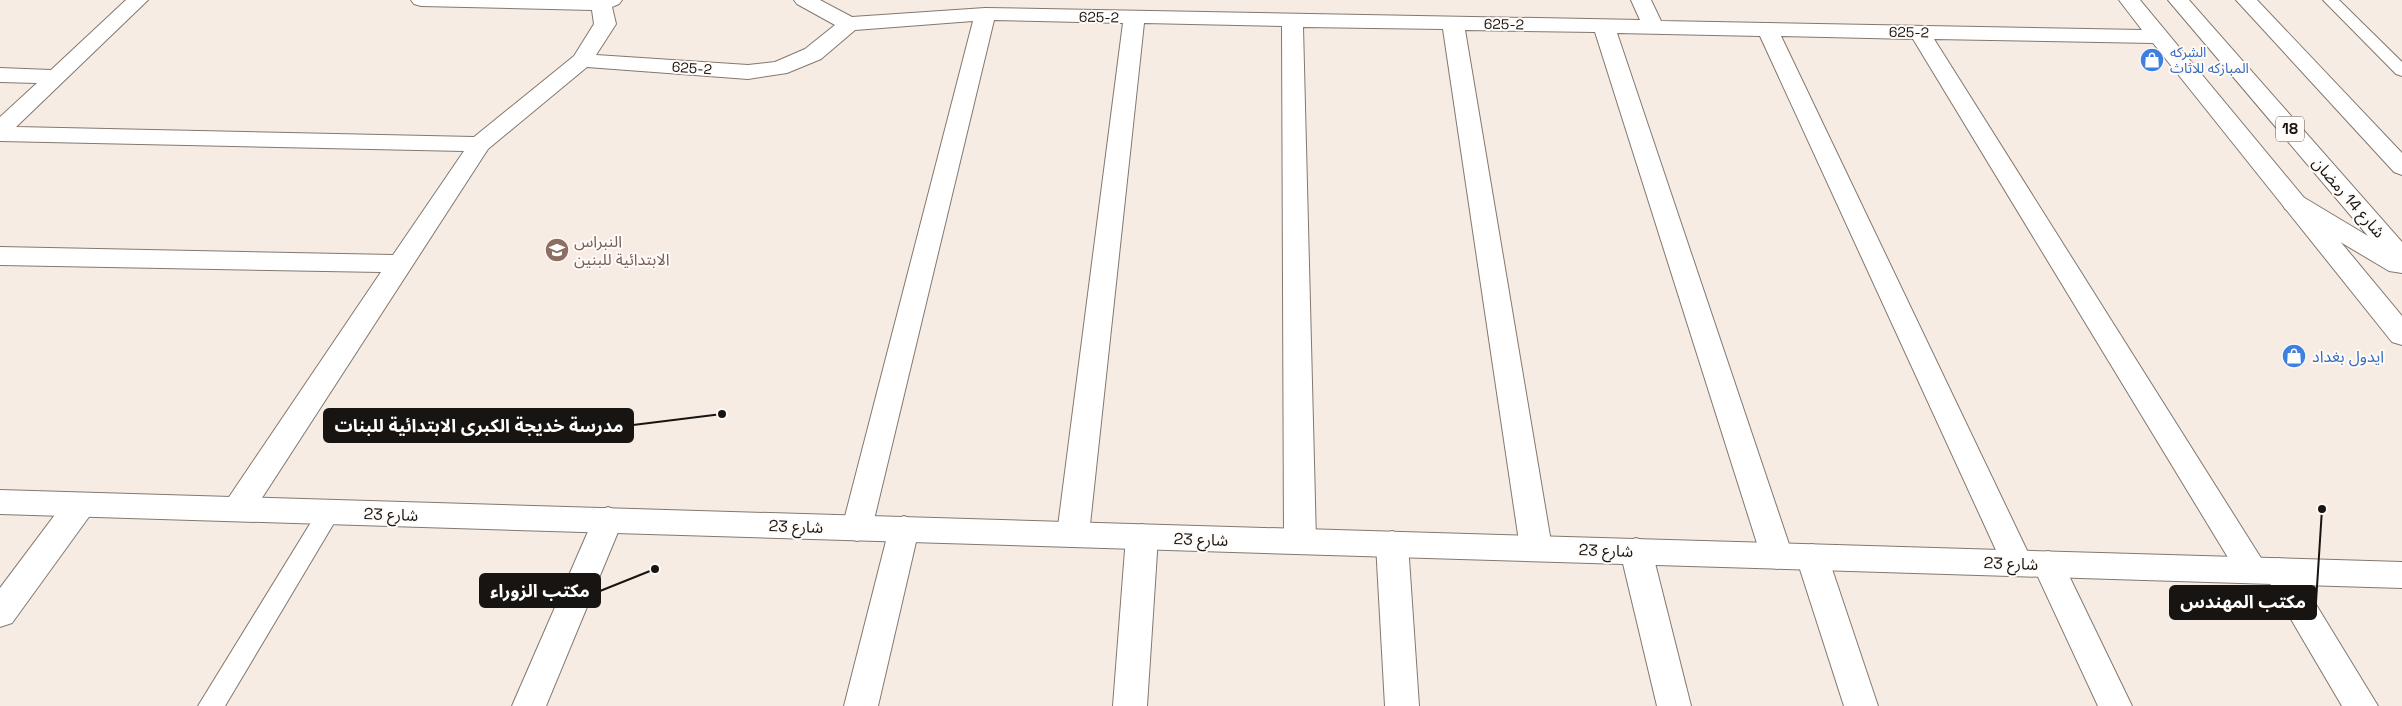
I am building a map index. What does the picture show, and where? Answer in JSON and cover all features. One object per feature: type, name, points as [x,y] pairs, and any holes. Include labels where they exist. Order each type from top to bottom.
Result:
[{"type":"street","points":[[0,130],[138,0]]},
{"type":"street","points":[[238,509],[480,144],[582,60],[605,24],[606,2],[421,0]]},
{"type":"street","points":[[804,0],[849,24]]},
{"type":"street","points":[[1642,0],[1653,27]]},
{"type":"street","points":[[2129,0],[2402,336]]},
{"type":"street","name":"شارع 14 رمضان","points":[[2178,0],[2402,259]]},
{"type":"street","points":[[2246,0],[2402,166]]},
{"type":"street","name":"625-2","points":[[582,60],[748,72],[779,68],[813,54],[849,24],[985,14],[1134,17],[1222,10],[1292,20],[2159,37]]},
{"type":"street","points":[[857,528],[985,14]]},
{"type":"street","points":[[1073,534],[1134,17]]},
{"type":"street","points":[[1292,20],[1300,541]]},
{"type":"street","points":[[1452,23],[1536,548]]},
{"type":"street","points":[[1604,26],[1777,556]]},
{"type":"street","points":[[1768,30],[2032,564],[2115,706]]},
{"type":"street","points":[[1920,32],[2266,570],[2361,706]]},
{"type":"street","points":[[0,76],[56,77]]},
{"type":"street","points":[[0,134],[480,144]]},
{"type":"street","points":[[2294,203],[2402,268]]},
{"type":"street","points":[[0,256],[402,264]]},
{"type":"street","name":"شارع 23","points":[[0,502],[2402,575]]},
{"type":"street","points":[[0,613],[80,505]]},
{"type":"street","points":[[528,706],[608,520]]},
{"type":"street","points":[[862,706],[904,529]]},
{"type":"street","points":[[1130,706],[1142,537]]},
{"type":"street","points":[[1392,544],[1402,706]]},
{"type":"street","points":[[1636,551],[1674,706]]},
{"type":"street","points":[[1812,557],[1861,706]]},
{"type":"lane","points":[[2330,0],[2402,71]]},
{"type":"lane","points":[[211,706],[329,512]]},
{"type":"place","name":"الشركه المباركه للاثاث","points":[[2152,60]]},
{"type":"place","name":"النبراس الابتدائية للبنين","points":[[557,250]]},
{"type":"place","name":"ايدول بغداد","points":[[2294,356]]},
{"type":"place","name":"مدرسة خديجة الكبرى الابتدائية للبنات","points":[[722,414]]},
{"type":"place","name":"مكتب المهندس","points":[[2322,509]]},
{"type":"place","name":"مكتب الزوراء","points":[[655,569]]}]
